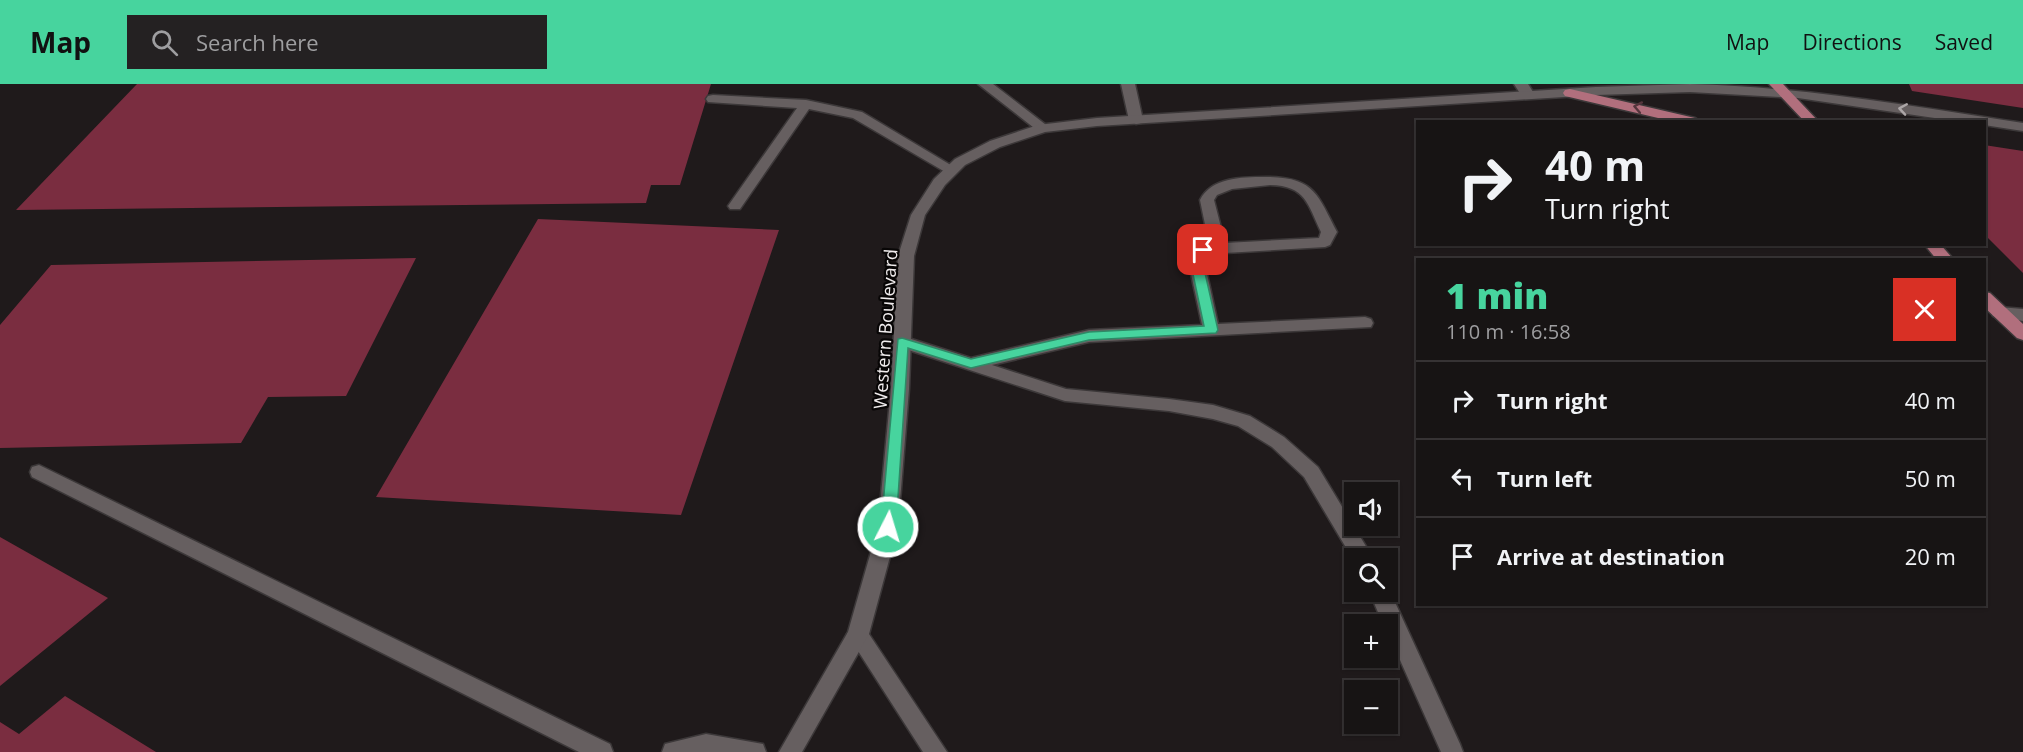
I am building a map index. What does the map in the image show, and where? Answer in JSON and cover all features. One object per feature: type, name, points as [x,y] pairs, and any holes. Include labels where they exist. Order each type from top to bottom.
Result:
[{"type":"main road","points":[[1779,87],[1811,120]]},
{"type":"main road","points":[[1570,93],[1686,120]]},
{"type":"main road","points":[[1986,299],[2023,334]]},
{"type":"street","points":[[986,84],[1043,128]]},
{"type":"street","points":[[1128,84],[1136,120]]},
{"type":"street","name":"Western Boulevard","points":[[790,752],[858,634],[888,527],[906,256],[918,215],[939,182],[960,162],[995,144],[1043,128],[1525,90],[1570,93],[1779,87],[1875,105],[1976,120]]},
{"type":"street","points":[[713,99],[806,104],[857,115],[952,170]]},
{"type":"street","points":[[735,206],[806,104]]},
{"type":"street","name":"Western Boulevard","points":[[1986,122],[2023,127]]},
{"type":"street","points":[[1211,330],[1196,260],[1203,250],[1325,242],[1329,232],[1308,194],[1297,184],[1282,181],[1226,185],[1213,190],[1206,200],[1218,248]]},
{"type":"street","points":[[1999,312],[2023,315]]},
{"type":"street","points":[[971,364],[1089,336],[1365,323]]},
{"type":"street","points":[[902,342],[1065,395],[1169,405],[1244,421],[1278,441],[1311,471],[1357,548]]},
{"type":"street","points":[[39,472],[602,752]]},
{"type":"street","points":[[1384,602],[1452,752]]},
{"type":"street","points":[[858,634],[936,752]]},
{"type":"street","points":[[673,752],[706,745],[755,752]]},
{"type":"building","points":[[137,84],[711,84],[680,185],[651,185],[646,203],[16,210]]},
{"type":"building","points":[[1909,84],[2023,84],[2023,108],[1912,91]]},
{"type":"building","points":[[1986,145],[2023,151],[2023,273],[1986,236]]},
{"type":"building","points":[[538,219],[779,230],[681,515],[376,497]]},
{"type":"building","points":[[416,258],[346,396],[268,397],[241,443],[0,448],[0,325],[51,265]]},
{"type":"building","points":[[0,537],[108,598],[0,686]]},
{"type":"building","points":[[65,696],[156,752],[0,752],[0,722],[19,734]]},
{"type":"route","points":[[888,527],[902,342],[971,364],[1089,336],[1211,330],[1196,260],[1203,250]]}]
